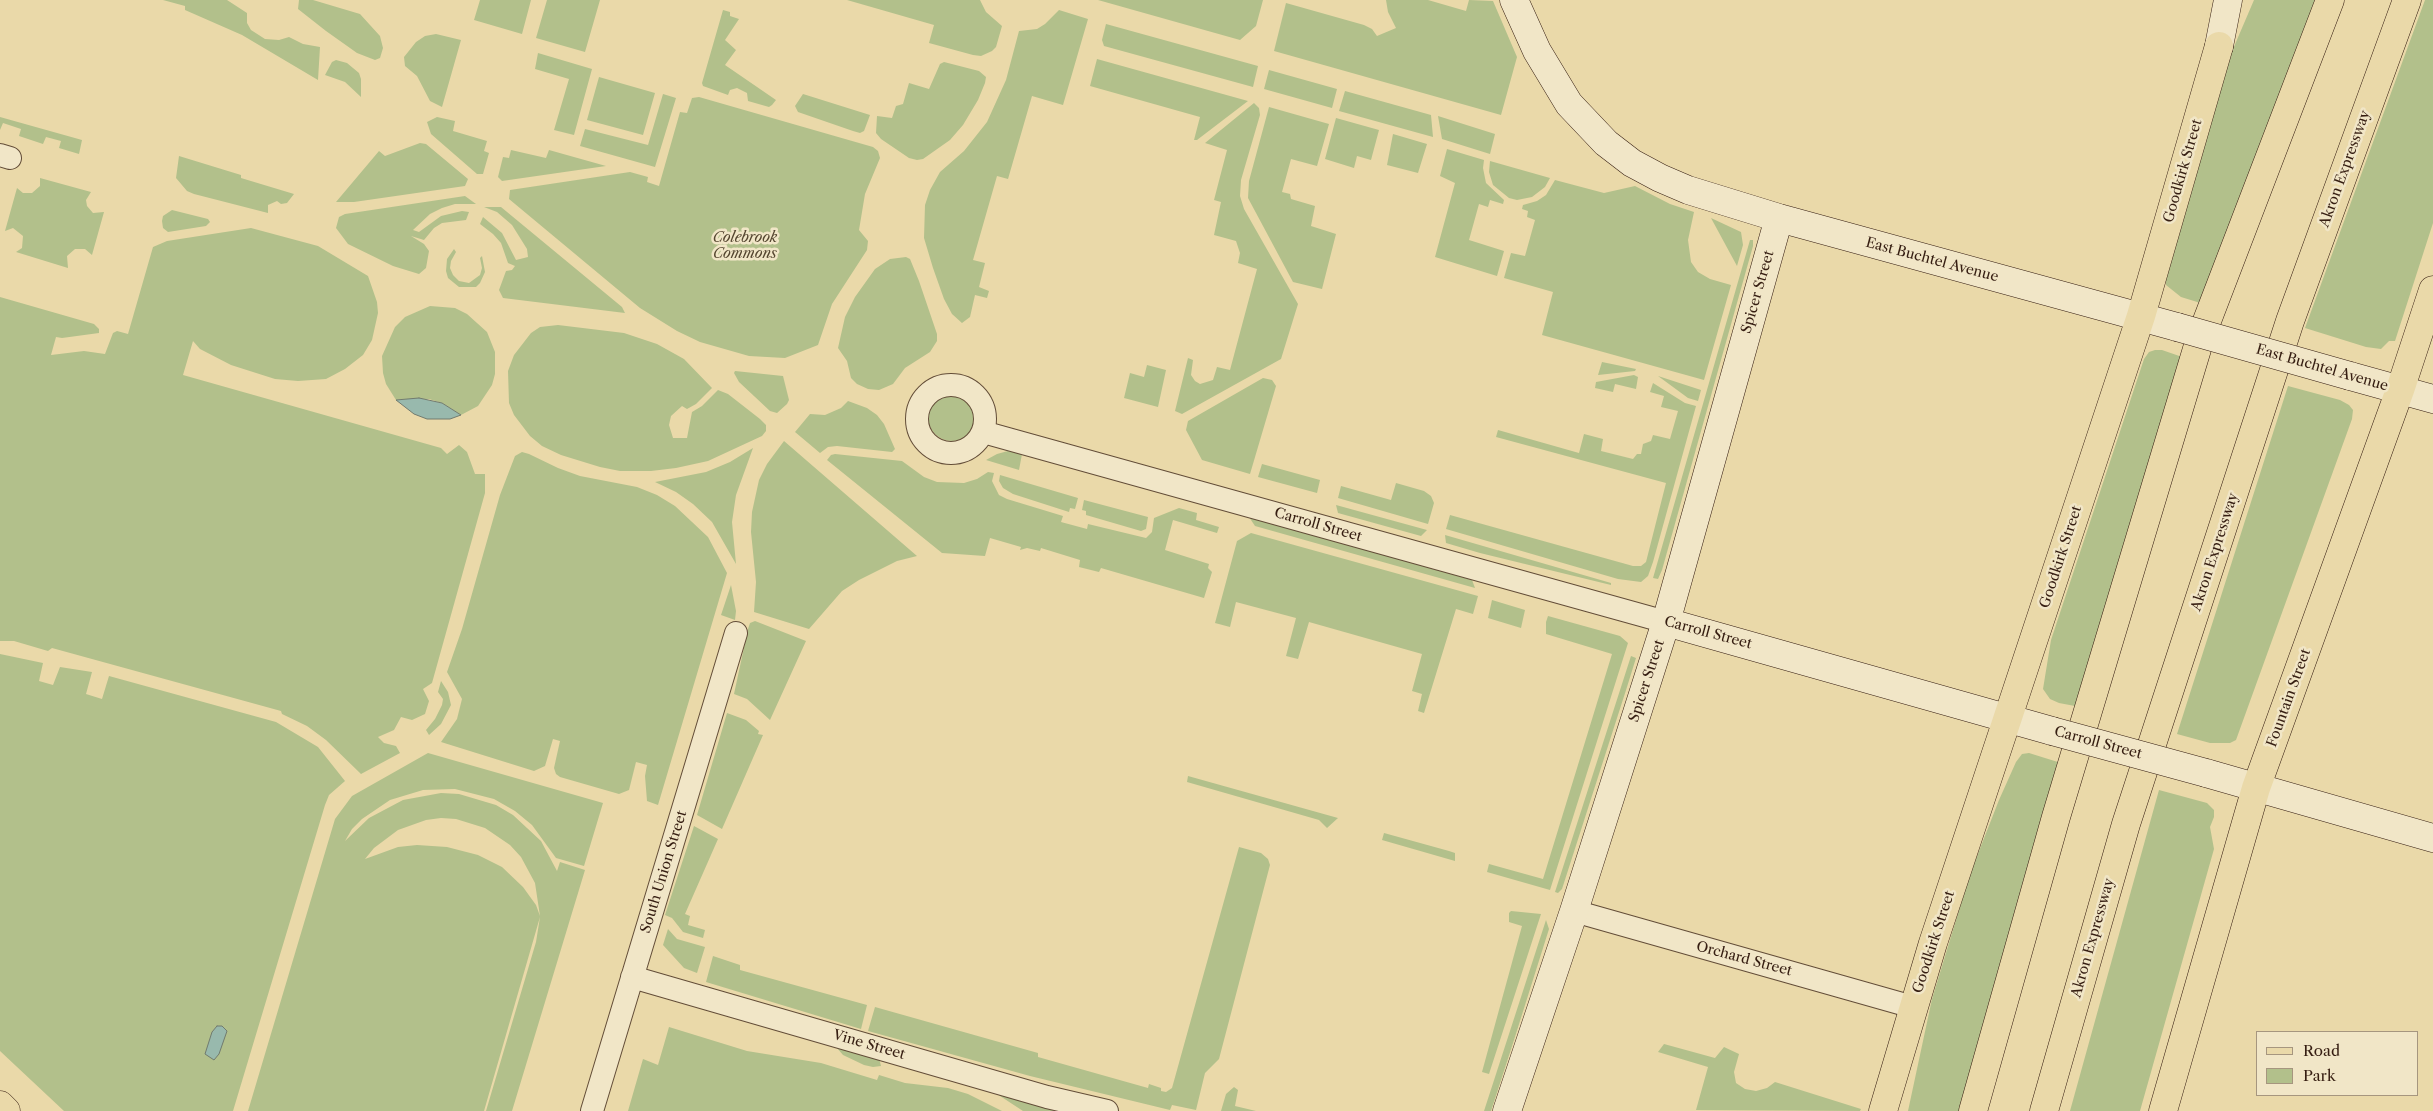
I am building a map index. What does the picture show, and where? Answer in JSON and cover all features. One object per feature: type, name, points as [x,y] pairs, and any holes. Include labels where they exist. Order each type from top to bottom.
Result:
[{"type":"main road","points":[[1973,1111],[2056,817],[2200,339],[2330,0]]},
{"type":"main road","name":"Akron Expressway","points":[[2044,1111],[2126,824],[2259,416],[2297,302],[2407,0]]},
{"type":"main road","name":"Goodkirk Street","points":[[1883,1111],[1913,1007],[2006,718],[2031,650],[2141,316],[2219,46]]},
{"type":"main road","name":"Fountain Street","points":[[2163,1111],[2256,788],[2400,390],[2433,290]]},
{"type":"main road","points":[[0,1105],[6,1111]]},
{"type":"street","name":"East Buchtel Avenue","points":[[1514,0],[1537,51],[1558,88],[1581,118],[1606,143],[1632,163],[1660,178],[1688,190],[1779,218],[2141,316],[2433,399]]},
{"type":"street","name":"Goodkirk Street","points":[[2219,46],[2228,0]]},
{"type":"street","name":"Spicer Street","points":[[1507,1111],[1574,911],[1666,622],[1779,218]]},
{"type":"street","name":"Carroll Street","points":[[983,432],[2052,731],[2206,772],[2433,838]]},
{"type":"street","name":"South Union Street","points":[[592,1111],[736,633]]},
{"type":"street","name":"Orchard Street","points":[[1574,911],[1913,1007]]},
{"type":"street","name":"Vine Street","points":[[632,977],[1047,1097],[1107,1111]]},
{"type":"green space","points":[[163,0],[227,0],[247,13],[247,23],[251,30],[265,39],[279,40],[289,37],[303,44],[320,47],[318,80],[242,35],[185,10],[185,6]]},
{"type":"green space","points":[[299,0],[313,0],[360,14],[380,36],[383,48],[380,58],[375,60],[357,53],[326,31],[298,9]]},
{"type":"green space","points":[[480,0],[531,0],[522,34],[474,20]]},
{"type":"green space","points":[[547,0],[600,0],[585,52],[536,38]]},
{"type":"green space","points":[[847,0],[980,0],[986,12],[1002,26],[996,47],[992,51],[981,56],[973,55],[929,43],[934,25]]},
{"type":"green space","points":[[1098,0],[1263,0],[1256,26],[1240,40]]},
{"type":"green space","points":[[1386,0],[1428,0],[1466,11],[1469,0],[1493,1],[1517,57],[1501,115],[1274,51],[1286,3],[1364,25],[1372,29],[1377,36],[1396,28],[1388,12]]},
{"type":"green space","points":[[2254,0],[2315,0],[2207,305],[2181,297],[2166,285],[2165,256],[2221,77]]},
{"type":"green space","points":[[2425,0],[2433,0],[2433,223],[2395,341],[2389,341],[2381,349],[2366,347],[2305,328]]},
{"type":"green space","points":[[723,10],[730,12],[730,16],[739,19],[725,40],[736,50],[725,65],[776,100],[769,107],[748,101],[747,93],[737,88],[730,90],[728,95],[703,86],[702,83]]},
{"type":"green space","points":[[1059,10],[1088,19],[1063,105],[1032,96],[1008,179],[997,176],[973,260],[985,263],[979,287],[989,291],[987,298],[975,295],[970,317],[962,323],[952,314],[944,299],[933,268],[924,238],[925,205],[930,190],[940,172],[964,151],[987,122],[1006,80],[1019,31],[1037,29]]},
{"type":"green space","points":[[1106,24],[1258,66],[1253,87],[1104,46],[1102,40]]},
{"type":"green space","points":[[436,34],[461,40],[442,107],[430,101],[417,76],[405,66],[404,57],[416,42],[425,36]]},
{"type":"green space","points":[[538,53],[592,69],[574,135],[554,130],[569,79],[535,69]]},
{"type":"green space","points":[[1097,59],[1248,101],[1197,140],[1194,140],[1200,117],[1090,86]]},
{"type":"green space","points":[[336,60],[347,63],[359,73],[361,97],[345,82],[325,75],[332,62]]},
{"type":"green space","points":[[944,62],[979,71],[986,77],[985,83],[978,100],[963,125],[950,140],[923,159],[909,158],[881,139],[876,133],[877,116],[892,118],[896,106],[903,104],[909,83],[929,89],[940,64]]},
{"type":"green space","points":[[1269,70],[1337,89],[1332,108],[1264,89]]},
{"type":"green space","points":[[599,77],[655,93],[643,135],[587,120]]},
{"type":"green space","points":[[1345,91],[1431,115],[1433,137],[1339,111]]},
{"type":"green space","points":[[663,94],[676,98],[655,167],[580,146],[585,129],[648,145]]},
{"type":"green space","points":[[803,94],[870,115],[864,131],[860,133],[853,131],[798,112],[795,106]]},
{"type":"green space","name":"Colebrook Commons","points":[[699,97],[873,147],[878,151],[880,158],[865,194],[859,230],[868,241],[867,250],[832,304],[818,345],[785,358],[749,356],[700,342],[677,331],[640,308],[509,199],[510,190],[630,172],[648,177],[647,182],[659,186],[680,112],[687,113],[692,98]]},
{"type":"green space","points":[[1254,103],[1259,108],[1260,115],[1241,180],[1240,196],[1244,209],[1298,304],[1281,359],[1182,414],[1175,411],[1188,358],[1193,360],[1191,375],[1200,384],[1213,380],[1217,367],[1230,370],[1257,269],[1238,263],[1240,253],[1236,241],[1214,235],[1221,202],[1214,200],[1227,150],[1205,143]]},
{"type":"green space","points":[[1269,107],[1329,124],[1317,166],[1291,159],[1282,192],[1290,194],[1291,199],[1315,206],[1311,226],[1336,234],[1322,289],[1293,282],[1248,198],[1249,181]]},
{"type":"green space","points":[[1438,116],[1495,134],[1490,154],[1442,139]]},
{"type":"green space","points":[[0,117],[82,140],[79,154],[59,148],[61,141],[46,137],[43,144],[19,136],[21,129],[3,123],[0,130]]},
{"type":"green space","points":[[437,117],[455,121],[453,131],[487,141],[484,151],[489,153],[483,174],[477,174],[431,134],[427,122]]},
{"type":"green space","points":[[1336,118],[1379,130],[1371,160],[1357,156],[1354,168],[1325,159]]},
{"type":"green space","points":[[1393,134],[1427,144],[1418,173],[1387,165]]},
{"type":"green space","points":[[420,143],[426,144],[468,179],[465,186],[354,202],[336,202],[379,151],[385,156]]},
{"type":"green space","points":[[1447,149],[1484,160],[1483,168],[1486,183],[1504,200],[1503,204],[1490,200],[1488,207],[1479,204],[1469,240],[1504,251],[1497,276],[1435,257],[1455,183],[1440,176]]},
{"type":"green space","points":[[511,150],[546,158],[549,150],[606,166],[502,181],[498,177],[503,157],[509,158]]},
{"type":"green space","points":[[179,156],[294,194],[287,203],[281,204],[277,201],[268,205],[268,213],[194,194],[187,191],[176,178]]},
{"type":"green space","points":[[1490,161],[1550,178],[1545,187],[1532,197],[1517,200],[1509,198],[1493,185],[1489,172]]},
{"type":"green space","points":[[40,178],[91,192],[86,200],[87,206],[93,213],[104,212],[92,255],[85,249],[75,249],[67,256],[68,268],[16,252],[22,248],[23,236],[13,228],[5,231],[17,188],[23,193],[32,193],[40,186]]},
{"type":"green space","points":[[1555,180],[1604,193],[1635,186],[1670,204],[1694,212],[1688,240],[1691,262],[1698,272],[1710,279],[1731,285],[1704,380],[1542,335],[1553,292],[1504,278],[1511,253],[1525,256],[1535,220],[1527,217],[1528,211],[1522,209],[1523,205],[1537,201],[1546,195]]},
{"type":"green space","points":[[465,196],[476,204],[455,204],[442,208],[430,214],[413,230],[419,232],[441,216],[462,211],[469,212],[466,220],[442,223],[434,228],[424,240],[411,236],[424,244],[429,251],[426,268],[419,274],[393,266],[348,244],[336,228],[339,217],[345,214]]},
{"type":"green space","points":[[484,207],[501,207],[622,307],[625,313],[503,298],[499,290],[506,271],[512,270],[515,266],[508,263],[501,243],[480,224],[483,217],[502,233],[516,260],[528,257],[527,249],[512,225],[497,212]]},
{"type":"green space","points":[[172,210],[208,219],[210,222],[206,226],[168,232],[163,228],[162,221],[163,216]]},
{"type":"green space","points":[[1711,218],[1741,232],[1743,245],[1737,266]]},
{"type":"green space","points":[[251,228],[318,246],[368,276],[377,302],[378,313],[372,340],[363,355],[345,369],[326,379],[298,381],[275,379],[231,365],[200,349],[193,341],[183,375],[441,448],[447,454],[459,445],[467,452],[475,474],[485,474],[485,493],[432,683],[423,689],[429,701],[425,714],[412,720],[401,717],[394,730],[378,737],[384,743],[396,746],[400,753],[361,774],[326,740],[307,726],[282,714],[281,711],[52,648],[48,651],[14,641],[0,641],[0,297],[94,324],[99,329],[99,333],[62,338],[56,337],[51,355],[84,351],[105,354],[113,333],[117,331],[128,334],[153,247],[167,241]]},
{"type":"green space","points":[[1750,240],[1753,240],[1753,246],[1662,570],[1658,579],[1653,578]]},
{"type":"green space","points":[[454,249],[456,252],[451,261],[450,268],[453,275],[459,281],[469,283],[480,275],[482,268],[480,258],[482,256],[485,272],[476,287],[459,287],[448,278],[446,271],[447,259]]},
{"type":"green space","points":[[906,257],[910,259],[919,281],[937,334],[937,341],[930,352],[905,368],[893,384],[879,390],[868,389],[857,384],[851,378],[847,361],[838,348],[845,317],[855,297],[875,269],[890,259]]},
{"type":"green space","points":[[430,306],[455,308],[467,314],[487,332],[495,352],[495,374],[492,385],[478,406],[461,415],[442,403],[429,399],[396,400],[386,384],[382,356],[395,327],[405,317]]},
{"type":"green space","points":[[558,325],[624,333],[657,344],[684,359],[712,388],[696,404],[687,409],[682,406],[671,416],[669,425],[673,438],[687,438],[692,412],[702,406],[718,390],[728,394],[760,419],[766,425],[766,431],[762,436],[708,461],[651,471],[620,471],[600,467],[561,455],[542,446],[530,436],[514,415],[509,403],[508,371],[514,355],[531,333],[540,327]]},
{"type":"green space","points":[[2162,350],[2188,359],[2079,704],[2075,706],[2059,703],[2050,699],[2043,689],[2051,640],[2144,359],[2149,352]]},
{"type":"green space","points":[[1602,362],[1636,369],[1635,371],[1598,375]]},
{"type":"green space","points":[[1147,365],[1166,370],[1158,407],[1124,398],[1130,373],[1144,377]]},
{"type":"green space","points":[[735,371],[783,376],[789,400],[787,404],[777,413],[770,411],[739,382],[734,373]]},
{"type":"green space","points":[[1634,375],[1638,377],[1636,389],[1615,384],[1613,392],[1595,388],[1596,382]]},
{"type":"green space","points":[[1658,376],[1701,390],[1698,401],[1688,398]]},
{"type":"green space","points":[[1263,378],[1272,380],[1276,386],[1250,474],[1202,460],[1186,430],[1188,421]]},
{"type":"green space","points":[[1653,383],[1685,403],[1696,406],[1653,562],[1648,576],[1641,582],[1618,579],[1446,529],[1450,515],[1633,566],[1641,566],[1646,562],[1666,483],[1496,437],[1498,430],[1579,453],[1584,434],[1603,439],[1601,451],[1633,459],[1637,454],[1641,454],[1643,444],[1651,441],[1653,435],[1670,439],[1678,411],[1661,407],[1664,396],[1650,392]]},
{"type":"green space","points":[[2288,386],[2340,400],[2349,405],[2353,410],[2352,419],[2236,740],[2230,743],[2210,743],[2177,734]]},
{"type":"green space","points":[[947,393],[957,393],[966,397],[972,403],[975,408],[975,426],[966,437],[957,441],[947,441],[938,437],[932,431],[928,422],[928,412],[932,403],[938,397]]},
{"type":"green space","points":[[848,401],[867,408],[877,415],[884,424],[895,449],[892,452],[837,446],[828,447],[820,453],[795,432],[810,414],[825,415],[841,408]]},
{"type":"green space","points":[[784,441],[917,556],[897,561],[859,580],[842,591],[809,629],[754,612],[756,582],[751,532],[752,512],[759,480],[767,464]]},
{"type":"green space","points":[[753,448],[736,495],[732,522],[736,564],[712,522],[693,504],[676,492],[655,482],[706,472],[730,462]]},
{"type":"green space","points":[[1008,451],[1022,454],[1019,470],[986,460],[997,454]]},
{"type":"green space","points":[[522,452],[580,476],[637,487],[657,495],[675,506],[708,537],[727,573],[658,805],[647,801],[645,776],[647,765],[636,762],[629,790],[619,794],[560,777],[556,774],[554,768],[560,741],[553,739],[545,766],[534,771],[441,742],[457,719],[462,699],[447,672],[462,629],[500,495],[515,456]]},
{"type":"green space","points":[[831,455],[902,461],[924,477],[937,482],[964,483],[977,479],[988,472],[994,473],[992,481],[999,495],[1063,516],[1061,522],[1087,529],[1088,524],[1146,538],[1152,532],[1154,518],[1179,508],[1197,513],[1196,520],[1219,527],[1217,533],[1173,520],[1165,550],[1209,564],[1208,568],[1212,572],[1204,598],[1101,568],[1099,572],[1079,567],[1080,560],[1041,548],[1040,551],[1027,548],[1020,550],[1021,547],[990,538],[985,556],[942,553],[827,460]]},
{"type":"green space","points":[[1262,464],[1320,480],[1317,493],[1258,477]]},
{"type":"green space","points":[[1000,475],[1078,498],[1075,509],[1070,508],[1069,512],[1013,494],[1003,488],[999,481]]},
{"type":"green space","points":[[1396,483],[1424,491],[1431,496],[1434,503],[1428,524],[1338,498],[1341,486],[1391,500]]},
{"type":"green space","points":[[1084,500],[1148,517],[1146,529],[1141,531],[1086,515],[1086,511],[1082,510]]},
{"type":"green space","points":[[1336,505],[1427,530],[1421,536],[1338,513]]},
{"type":"green space","points":[[1249,517],[1472,580],[1475,588],[1255,526]]},
{"type":"green space","points":[[1251,533],[1478,596],[1473,614],[1456,609],[1424,713],[1418,711],[1422,694],[1412,691],[1422,654],[1309,622],[1298,659],[1286,656],[1296,618],[1236,602],[1230,627],[1215,623],[1237,541]]},
{"type":"green space","points":[[1445,535],[1611,583],[1611,585],[1446,543]]},
{"type":"green space","points":[[731,585],[736,611],[735,620],[721,615]]},
{"type":"green space","points":[[1492,600],[1525,610],[1521,628],[1488,618]]},
{"type":"green space","points":[[1548,616],[1620,636],[1628,643],[1550,890],[1487,872],[1489,864],[1543,879],[1612,654],[1546,634]]},
{"type":"green space","points":[[755,621],[806,641],[770,720],[747,699],[734,694],[748,629],[750,623]]},
{"type":"green space","points":[[0,654],[43,663],[39,681],[53,685],[60,667],[92,672],[86,694],[102,699],[109,676],[276,722],[318,747],[345,781],[329,795],[325,805],[233,1111],[64,1111],[0,1051]]},
{"type":"green space","points":[[1631,656],[1636,658],[1562,889],[1558,893],[1555,892]]},
{"type":"green space","points":[[441,681],[448,692],[451,705],[441,724],[429,735],[426,730],[435,719],[442,705],[443,699],[438,692]]},
{"type":"green space","points":[[727,713],[746,720],[759,731],[758,734],[763,735],[722,829],[697,815]]},
{"type":"green space","points":[[428,753],[603,803],[584,866],[556,858],[532,825],[515,811],[494,799],[455,789],[423,790],[390,800],[362,819],[352,829],[345,841],[369,818],[403,800],[441,793],[459,794],[496,805],[513,815],[541,841],[557,871],[560,862],[585,870],[512,1111],[486,1111],[536,942],[540,917],[484,1111],[248,1111],[335,819],[352,796]],"holes":[[[456,819],[485,828],[510,845],[521,857],[535,883],[540,916],[536,905],[523,887],[502,867],[478,855],[447,847],[417,845],[398,847],[365,859],[374,848],[398,830],[426,820]]]},
{"type":"green space","points":[[2029,753],[2061,763],[1959,1111],[1908,1111],[1932,999],[1970,874],[2016,762],[2022,754]]},
{"type":"green space","points":[[1188,776],[1338,818],[1327,828],[1319,820],[1187,782]]},
{"type":"green space","points":[[2159,790],[2207,803],[2214,810],[2214,817],[2210,827],[2214,849],[2140,1111],[2070,1111]]},
{"type":"green space","points":[[694,826],[718,839],[685,914],[690,916],[688,925],[705,930],[703,938],[683,932],[672,918],[665,915]]},
{"type":"green space","points":[[1384,833],[1455,853],[1455,861],[1382,840]]},
{"type":"green space","points":[[1239,847],[1261,853],[1268,859],[1270,865],[1219,1059],[1205,1073],[1196,1110],[1172,1105],[1170,1110],[1030,1076],[868,1031],[875,1007],[1038,1053],[1038,1057],[1148,1088],[1149,1084],[1166,1092],[1172,1088]]},
{"type":"green space","points":[[1511,911],[1541,914],[1489,1074],[1482,1072],[1522,926],[1509,922],[1509,913]]},
{"type":"green space","points":[[1546,920],[1549,929],[1491,1111],[1484,1111]]},
{"type":"green space","points":[[668,929],[677,939],[705,947],[697,973],[684,968],[663,945]]},
{"type":"green space","points":[[713,956],[740,965],[740,970],[867,1005],[861,1029],[706,982]]},
{"type":"green space","points":[[669,1027],[747,1051],[821,1063],[877,1080],[879,1075],[905,1083],[948,1088],[968,1094],[1002,1111],[628,1111],[643,1059],[658,1065]]},
{"type":"green space","points":[[1664,1044],[1715,1058],[1724,1047],[1739,1054],[1734,1072],[1736,1083],[1745,1089],[1756,1091],[1767,1088],[1775,1082],[1861,1109],[1860,1111],[1696,1110],[1708,1067],[1658,1052]]},
{"type":"green space","points":[[837,1048],[879,1058],[881,1066],[864,1065],[843,1055]]},
{"type":"green space","points":[[1234,1087],[1238,1090],[1235,1106],[1256,1111],[1221,1111],[1226,1094]]},
{"type":"green space","points":[[997,1094],[1073,1111],[1023,1111]]},
{"type":"water","points":[[419,398],[442,403],[461,415],[450,419],[427,419],[414,414],[396,400]]},
{"type":"water","points":[[217,1026],[222,1026],[227,1031],[219,1054],[214,1060],[205,1054],[212,1032]]}]
